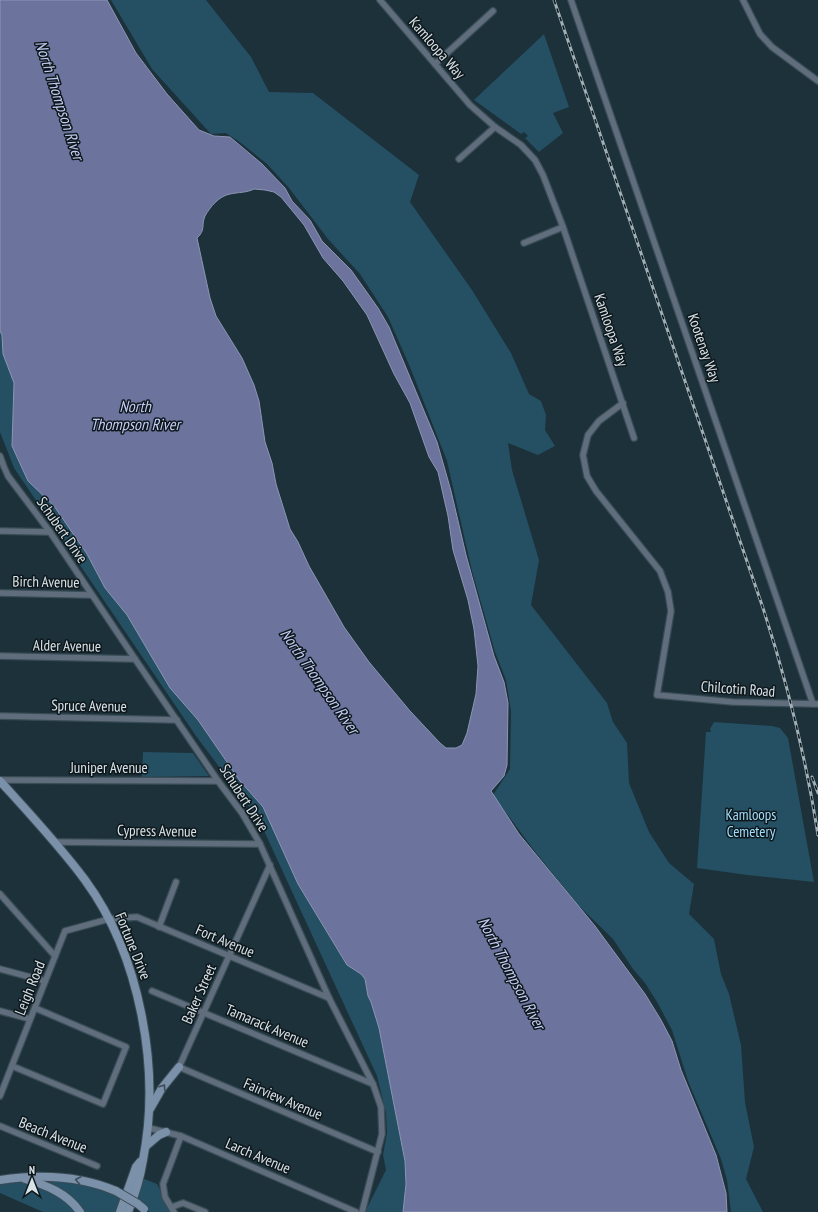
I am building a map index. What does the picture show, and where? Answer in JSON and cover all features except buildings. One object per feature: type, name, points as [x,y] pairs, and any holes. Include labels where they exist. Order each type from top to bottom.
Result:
[{"type":"main road","name":"Fortune Drive","points":[[0,780],[85,880],[109,919],[129,970],[138,1000],[148,1058],[150,1109],[149,1128],[144,1156],[138,1184],[128,1212]]},
{"type":"main road","points":[[150,1109],[162,1088],[179,1067]]},
{"type":"main road","points":[[146,1146],[159,1135],[166,1132]]},
{"type":"main road","name":"Fortune Drive","points":[[120,1212],[136,1167],[144,1156]]},
{"type":"main road","points":[[0,1180],[18,1177],[49,1176],[75,1179],[94,1183],[116,1192],[138,1204],[145,1210]]},
{"type":"main road","points":[[18,1177],[43,1184],[62,1194],[77,1207],[80,1212]]},
{"type":"street","name":"Kamloopa Way","points":[[380,0],[470,105],[496,127],[516,140],[535,160],[543,175],[563,227],[634,438]]},
{"type":"street","name":"Kootenay Way","points":[[571,0],[816,704]]},
{"type":"street","points":[[743,0],[760,34],[772,47],[818,81]]},
{"type":"street","points":[[435,64],[493,11]]},
{"type":"street","points":[[459,159],[496,127]]},
{"type":"street","points":[[524,243],[563,227]]},
{"type":"street","name":"Chilcotin Road","points":[[623,403],[599,421],[588,435],[583,455],[587,476],[596,491],[660,572],[668,592],[671,611],[657,695],[733,702],[816,704]]},
{"type":"street","name":"Schubert Drive","points":[[0,456],[2,467],[50,532],[134,659],[218,781],[242,813],[260,844],[329,998],[373,1084],[381,1107],[382,1134],[362,1212]]},
{"type":"street","points":[[0,531],[50,532]]},
{"type":"street","name":"Birch Avenue","points":[[0,592],[91,595]]},
{"type":"street","name":"Alder Avenue","points":[[0,656],[134,659]]},
{"type":"street","name":"Spruce Avenue","points":[[0,716],[177,720]]},
{"type":"street","name":"Juniper Avenue","points":[[0,780],[218,781]]},
{"type":"street","name":"Cypress Avenue","points":[[54,842],[260,844]]},
{"type":"street","name":"Baker Street","points":[[179,1067],[270,866]]},
{"type":"street","points":[[160,927],[176,882]]},
{"type":"street","points":[[0,894],[55,956]]},
{"type":"street","name":"Fort Avenue","points":[[109,919],[137,917],[329,998]]},
{"type":"street","name":"Leigh Road","points":[[0,1096],[65,930],[109,919]]},
{"type":"street","points":[[0,969],[45,981]]},
{"type":"street","name":"Tamarack Avenue","points":[[152,991],[373,1084]]},
{"type":"street","points":[[12,1066],[103,1104],[126,1047],[35,1008]]},
{"type":"street","points":[[0,1011],[30,1019]]},
{"type":"street","name":"Fairview Avenue","points":[[179,1067],[378,1152]]},
{"type":"street","name":"Beach Avenue","points":[[0,1126],[97,1166]]},
{"type":"street","name":"Larch Avenue","points":[[149,1128],[181,1136],[356,1212]]},
{"type":"street","points":[[181,1136],[163,1184],[166,1197],[173,1210],[183,1203],[205,1212]]},
{"type":"green space","points":[[111,0],[206,0],[251,57],[269,92],[313,93],[419,175],[410,202],[472,290],[511,353],[529,394],[541,401],[546,415],[545,430],[555,446],[538,455],[508,443],[512,470],[539,560],[531,605],[607,703],[613,722],[627,743],[629,783],[649,832],[669,863],[694,884],[689,914],[714,939],[721,974],[729,994],[741,1045],[745,1102],[754,1147],[746,1179],[763,1212],[731,1212],[727,1180],[721,1159],[688,1081],[672,1030],[657,1002],[613,939],[578,905],[533,849],[493,795],[510,769],[511,711],[506,680],[495,652],[472,571],[447,461],[410,367],[388,317],[360,274],[328,239],[289,188],[267,164],[226,133],[211,134],[152,69]]},
{"type":"green space","points":[[544,34],[569,107],[553,113],[563,133],[539,152],[525,138],[528,136],[524,132],[521,134],[474,100]]},
{"type":"green space","points":[[0,331],[2,335],[3,354],[14,383],[12,446],[28,481],[54,506],[87,554],[105,588],[127,615],[170,688],[198,720],[240,781],[263,807],[298,884],[347,965],[361,974],[365,979],[368,996],[379,1028],[405,1161],[406,1184],[403,1212],[365,1212],[386,1170],[383,1155],[387,1133],[386,1113],[377,1076],[259,820],[196,736],[14,468],[0,432]]},
{"type":"green space","name":"Kamloops Cemetery","points":[[714,722],[772,726],[780,728],[788,738],[814,882],[697,868],[706,732],[711,732],[710,729]]},
{"type":"green space","points":[[143,752],[193,753],[209,776],[142,777]]},
{"type":"green space","points":[[142,1178],[157,1184],[172,1212],[149,1212],[136,1200]]},
{"type":"green space","points":[[35,1179],[72,1181],[103,1189],[122,1198],[117,1212],[83,1212]]},
{"type":"green space","points":[[20,1180],[57,1194],[77,1212],[43,1212],[0,1193],[0,1183]]},
{"type":"water","name":"North Thompson River","points":[[0,0],[107,0],[136,53],[167,94],[199,130],[214,136],[230,137],[262,164],[285,188],[292,201],[310,220],[322,241],[351,270],[378,308],[389,327],[437,442],[494,656],[504,682],[508,703],[507,765],[504,776],[491,791],[519,834],[595,926],[645,994],[661,1020],[672,1041],[681,1070],[716,1155],[726,1193],[727,1212],[403,1212],[406,1184],[405,1161],[379,1028],[368,996],[365,979],[361,974],[347,965],[298,884],[263,807],[240,781],[198,720],[170,688],[127,615],[105,588],[87,554],[54,506],[28,481],[12,446],[14,383],[3,354],[2,335],[0,331]],"holes":[[[254,189],[274,192],[281,197],[304,225],[323,258],[343,281],[367,315],[394,374],[410,403],[429,457],[438,472],[448,516],[453,550],[468,600],[474,629],[478,666],[476,694],[467,733],[462,745],[456,748],[446,748],[440,743],[410,711],[369,662],[344,627],[309,566],[290,529],[276,484],[272,463],[265,442],[259,401],[254,385],[242,358],[216,316],[210,298],[197,238],[202,230],[205,216],[215,202],[226,195]]]},
{"type":"railway","points":[[554,0],[763,608],[795,720],[808,777],[818,835]]},
{"type":"railway","points":[[812,777],[818,793]]}]
